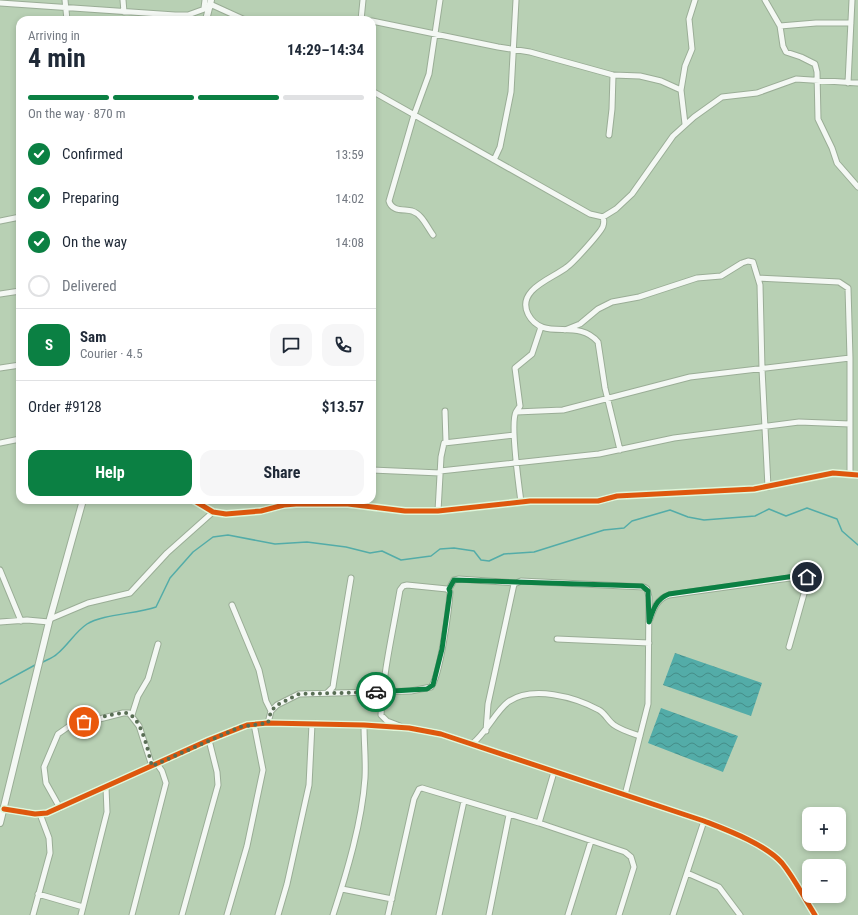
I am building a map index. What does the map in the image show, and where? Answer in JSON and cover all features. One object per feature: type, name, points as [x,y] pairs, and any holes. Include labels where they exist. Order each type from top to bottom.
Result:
[{"type":"street","points":[[65,0],[67,16]]},
{"type":"street","points":[[123,0],[124,12]]},
{"type":"street","points":[[362,16],[363,0]]},
{"type":"street","points":[[433,235],[418,214],[412,211],[394,208],[390,205],[389,201],[414,115],[429,74],[440,0]]},
{"type":"street","points":[[494,160],[499,150],[512,92],[516,0]]},
{"type":"street","points":[[685,124],[681,90],[685,66],[692,49],[689,19],[695,0]]},
{"type":"street","points":[[765,0],[780,26],[783,46],[786,52],[814,63],[817,72],[818,119],[832,148],[837,163],[858,187]]},
{"type":"street","points":[[848,83],[852,0]]},
{"type":"street","points":[[0,3],[182,15],[194,13],[208,4]]},
{"type":"street","points":[[206,16],[208,4]]},
{"type":"street","points":[[208,4],[236,16]]},
{"type":"street","points":[[376,22],[436,35],[530,52],[613,75],[640,76],[661,81],[681,90]]},
{"type":"street","points":[[780,26],[816,23],[851,23]]},
{"type":"street","points":[[609,135],[612,109],[613,75]]},
{"type":"street","points":[[376,93],[590,214],[603,217],[616,209],[632,194],[644,179],[666,144],[685,124],[724,96],[757,92],[796,79],[858,83]]},
{"type":"street","points":[[603,217],[602,228],[570,266],[545,280],[528,296],[526,307],[532,320],[541,327],[586,332],[598,342],[607,399],[620,450]]},
{"type":"street","points":[[0,221],[16,218]]},
{"type":"street","points":[[565,330],[580,324],[607,304],[639,297],[697,278],[721,276],[745,261],[753,262],[759,278],[768,487]]},
{"type":"street","points":[[759,278],[839,282],[846,286],[849,294],[850,474]]},
{"type":"street","points":[[0,294],[16,292]]},
{"type":"street","points":[[521,502],[514,435],[514,416],[520,406],[515,368],[532,354],[541,327]]},
{"type":"street","points":[[516,412],[559,410],[690,377],[850,358]]},
{"type":"street","points":[[0,368],[16,366]]},
{"type":"street","points":[[445,410],[446,442]]},
{"type":"street","points":[[376,470],[440,472],[599,454],[674,438],[766,428],[799,422],[850,424]]},
{"type":"street","points":[[438,511],[442,445],[446,442],[514,435]]},
{"type":"street","points":[[0,443],[16,440]]},
{"type":"street","points":[[200,504],[213,512],[226,514],[250,512],[296,504],[348,504],[405,511],[438,511],[521,502],[587,502],[605,500],[617,496],[768,487],[833,473],[858,475]]},
{"type":"street","points":[[0,823],[50,621],[82,504]]},
{"type":"street","points":[[0,622],[20,620],[50,621],[88,603],[130,593],[167,553],[213,512]]},
{"type":"street","points":[[0,570],[20,620]]},
{"type":"street","points":[[649,622],[657,602],[663,596],[669,594],[804,576],[807,577],[807,582],[789,647]]},
{"type":"street","points":[[327,693],[334,680],[351,578]]},
{"type":"street","points":[[268,723],[271,711],[277,705],[299,694],[383,692],[427,689],[433,685],[443,643],[450,596],[449,589],[454,580],[642,586],[648,591],[648,704],[625,795]]},
{"type":"street","points":[[486,731],[488,704],[513,587],[516,582]]},
{"type":"street","points":[[408,728],[392,723],[382,717],[383,692],[401,588],[407,585],[449,589]]},
{"type":"street","points":[[232,605],[259,670],[266,701],[271,711]]},
{"type":"street","points":[[557,639],[649,643]]},
{"type":"street","points":[[132,715],[138,696],[148,679],[158,644]]},
{"type":"street","points":[[472,744],[486,731],[506,705],[519,696],[530,693],[568,697],[599,710],[615,726],[640,736]]},
{"type":"street","points":[[60,808],[46,782],[44,767],[60,731],[84,722],[123,713],[132,715],[139,726],[155,765],[162,771],[166,783],[132,915]]},
{"type":"street","points":[[4,809],[40,814],[60,808],[209,740],[240,727],[254,724],[364,725],[408,728],[441,734],[472,744],[704,821],[730,832],[774,856],[790,874],[815,915]]},
{"type":"street","points":[[227,915],[247,846],[263,770],[254,724]]},
{"type":"street","points":[[278,915],[287,884],[309,785],[312,724]]},
{"type":"street","points":[[333,915],[342,889],[362,798],[365,777],[364,725]]},
{"type":"street","points":[[182,915],[218,785],[217,772],[209,740]]},
{"type":"street","points":[[539,823],[554,772]]},
{"type":"street","points":[[81,915],[107,812],[106,787]]},
{"type":"street","points":[[388,915],[415,794],[422,788],[539,823],[625,852],[631,857],[633,862],[633,874],[619,915]]},
{"type":"street","points":[[439,915],[464,801]]},
{"type":"street","points":[[33,915],[50,853],[50,846],[40,814]]},
{"type":"street","points":[[489,915],[509,815]]},
{"type":"street","points":[[673,915],[704,821]]},
{"type":"street","points":[[568,915],[591,841]]},
{"type":"street","points":[[687,873],[718,887],[740,915]]},
{"type":"street","points":[[342,889],[392,899]]},
{"type":"street","points":[[38,894],[83,907]]},
{"type":"water","points":[[675,653],[762,683],[751,716],[663,685]]},
{"type":"water","points":[[661,708],[738,736],[723,772],[648,743]]},
{"type":"waterway","points":[[41,663],[55,655],[83,627],[93,621],[156,607],[170,578],[193,552],[213,537],[228,535],[275,544],[307,542],[346,547],[370,553],[382,551],[401,560],[431,556],[440,549],[454,548],[474,551],[481,560],[489,561],[504,554],[534,552],[604,530],[624,528],[632,521],[670,510],[688,517],[704,520],[755,516],[769,509],[786,516],[807,508],[837,519],[842,531],[858,545]]},
{"type":"waterway","points":[[0,684],[35,665]]},
{"type":"cycle path","points":[[348,504],[405,511],[438,511],[530,501],[598,501],[617,496],[754,489],[833,473],[858,475]]},
{"type":"cycle path","points":[[200,504],[213,512],[226,514],[261,511],[284,505],[296,504]]},
{"type":"cycle path","points":[[296,504],[348,504]]},
{"type":"cycle path","points":[[4,809],[35,814],[47,813],[209,740],[247,725],[268,723],[364,725],[409,728],[441,734],[704,821],[745,838],[775,856],[782,863],[815,915]]},
{"type":"way so far","points":[[84,722],[129,713],[136,720],[139,726],[152,766],[240,727],[268,723],[271,711],[277,705],[299,694],[376,692]]},
{"type":"route","points":[[376,692],[429,689],[433,685],[445,632],[450,592],[449,589],[454,580],[642,586],[648,591],[649,622],[657,602],[663,596],[669,594],[795,576],[807,577]]}]
